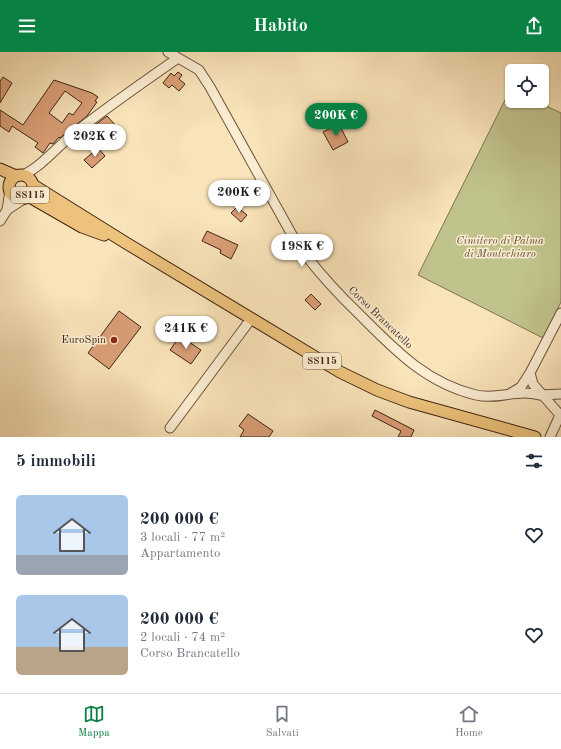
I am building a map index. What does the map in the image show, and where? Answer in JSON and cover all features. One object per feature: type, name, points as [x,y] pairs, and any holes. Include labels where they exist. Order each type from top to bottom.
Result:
[{"type":"main road","name":"SS115","points":[[0,169],[28,177],[126,243],[340,372],[377,390],[409,402],[535,437]]},
{"type":"main road","name":"SS115","points":[[0,177],[17,197],[27,197],[82,227],[126,243]]},
{"type":"main road","name":"SS115","points":[[10,188],[12,180],[28,177]]},
{"type":"main road","name":"SS115","points":[[27,197],[33,190],[28,177]]},
{"type":"street","name":"Corso Brancatello","points":[[168,52],[199,70],[210,87],[296,242],[324,279],[411,365],[432,378],[475,395],[489,397],[525,393],[541,395],[561,394]]},
{"type":"street","points":[[28,177],[66,140],[114,101],[178,58]]},
{"type":"street","points":[[7,210],[10,188]]},
{"type":"street","points":[[0,221],[7,210],[27,197]]},
{"type":"street","points":[[504,396],[517,390],[525,383],[561,313]]},
{"type":"street","points":[[170,428],[251,319]]},
{"type":"street","points":[[530,373],[533,384],[560,415],[550,437]]},
{"type":"green space","name":"Cimitero di Palma di Montechiaro","points":[[505,100],[505,108],[549,107],[561,113],[561,302],[543,338],[418,275]]},
{"type":"building","points":[[178,72],[182,75],[179,79],[185,84],[179,91],[172,85],[169,88],[163,83],[171,73],[174,76]]},
{"type":"building","points":[[3,77],[12,83],[0,103],[0,81]]},
{"type":"building","points":[[54,80],[92,93],[98,97],[95,101],[97,102],[87,116],[60,138],[59,137],[53,144],[50,143],[43,153],[35,147],[38,143],[12,126],[9,132],[0,126],[0,110],[23,125]],"holes":[[[65,91],[82,103],[73,115],[69,113],[62,123],[49,113]]]},
{"type":"building","points":[[107,116],[118,128],[104,141],[91,128]]},
{"type":"building","points":[[339,124],[348,142],[333,150],[323,132]]},
{"type":"building","points":[[98,148],[105,156],[92,168],[84,160]]},
{"type":"building","points":[[237,207],[247,215],[241,222],[231,213]]},
{"type":"building","points":[[207,231],[238,245],[231,259],[220,253],[221,250],[202,241]]},
{"type":"building","points":[[311,294],[321,304],[315,310],[305,300]]},
{"type":"building","name":"EuroSpin","points":[[119,311],[141,327],[109,369],[88,353]]},
{"type":"building","points":[[180,336],[201,350],[191,364],[170,350]]},
{"type":"building","points":[[375,410],[414,430],[411,437],[398,437],[401,431],[372,416]]},
{"type":"building","points":[[248,414],[273,431],[269,437],[240,437],[244,430],[239,426]]},
{"type":"place","name":"EuroSpin","points":[[114,340]]}]
